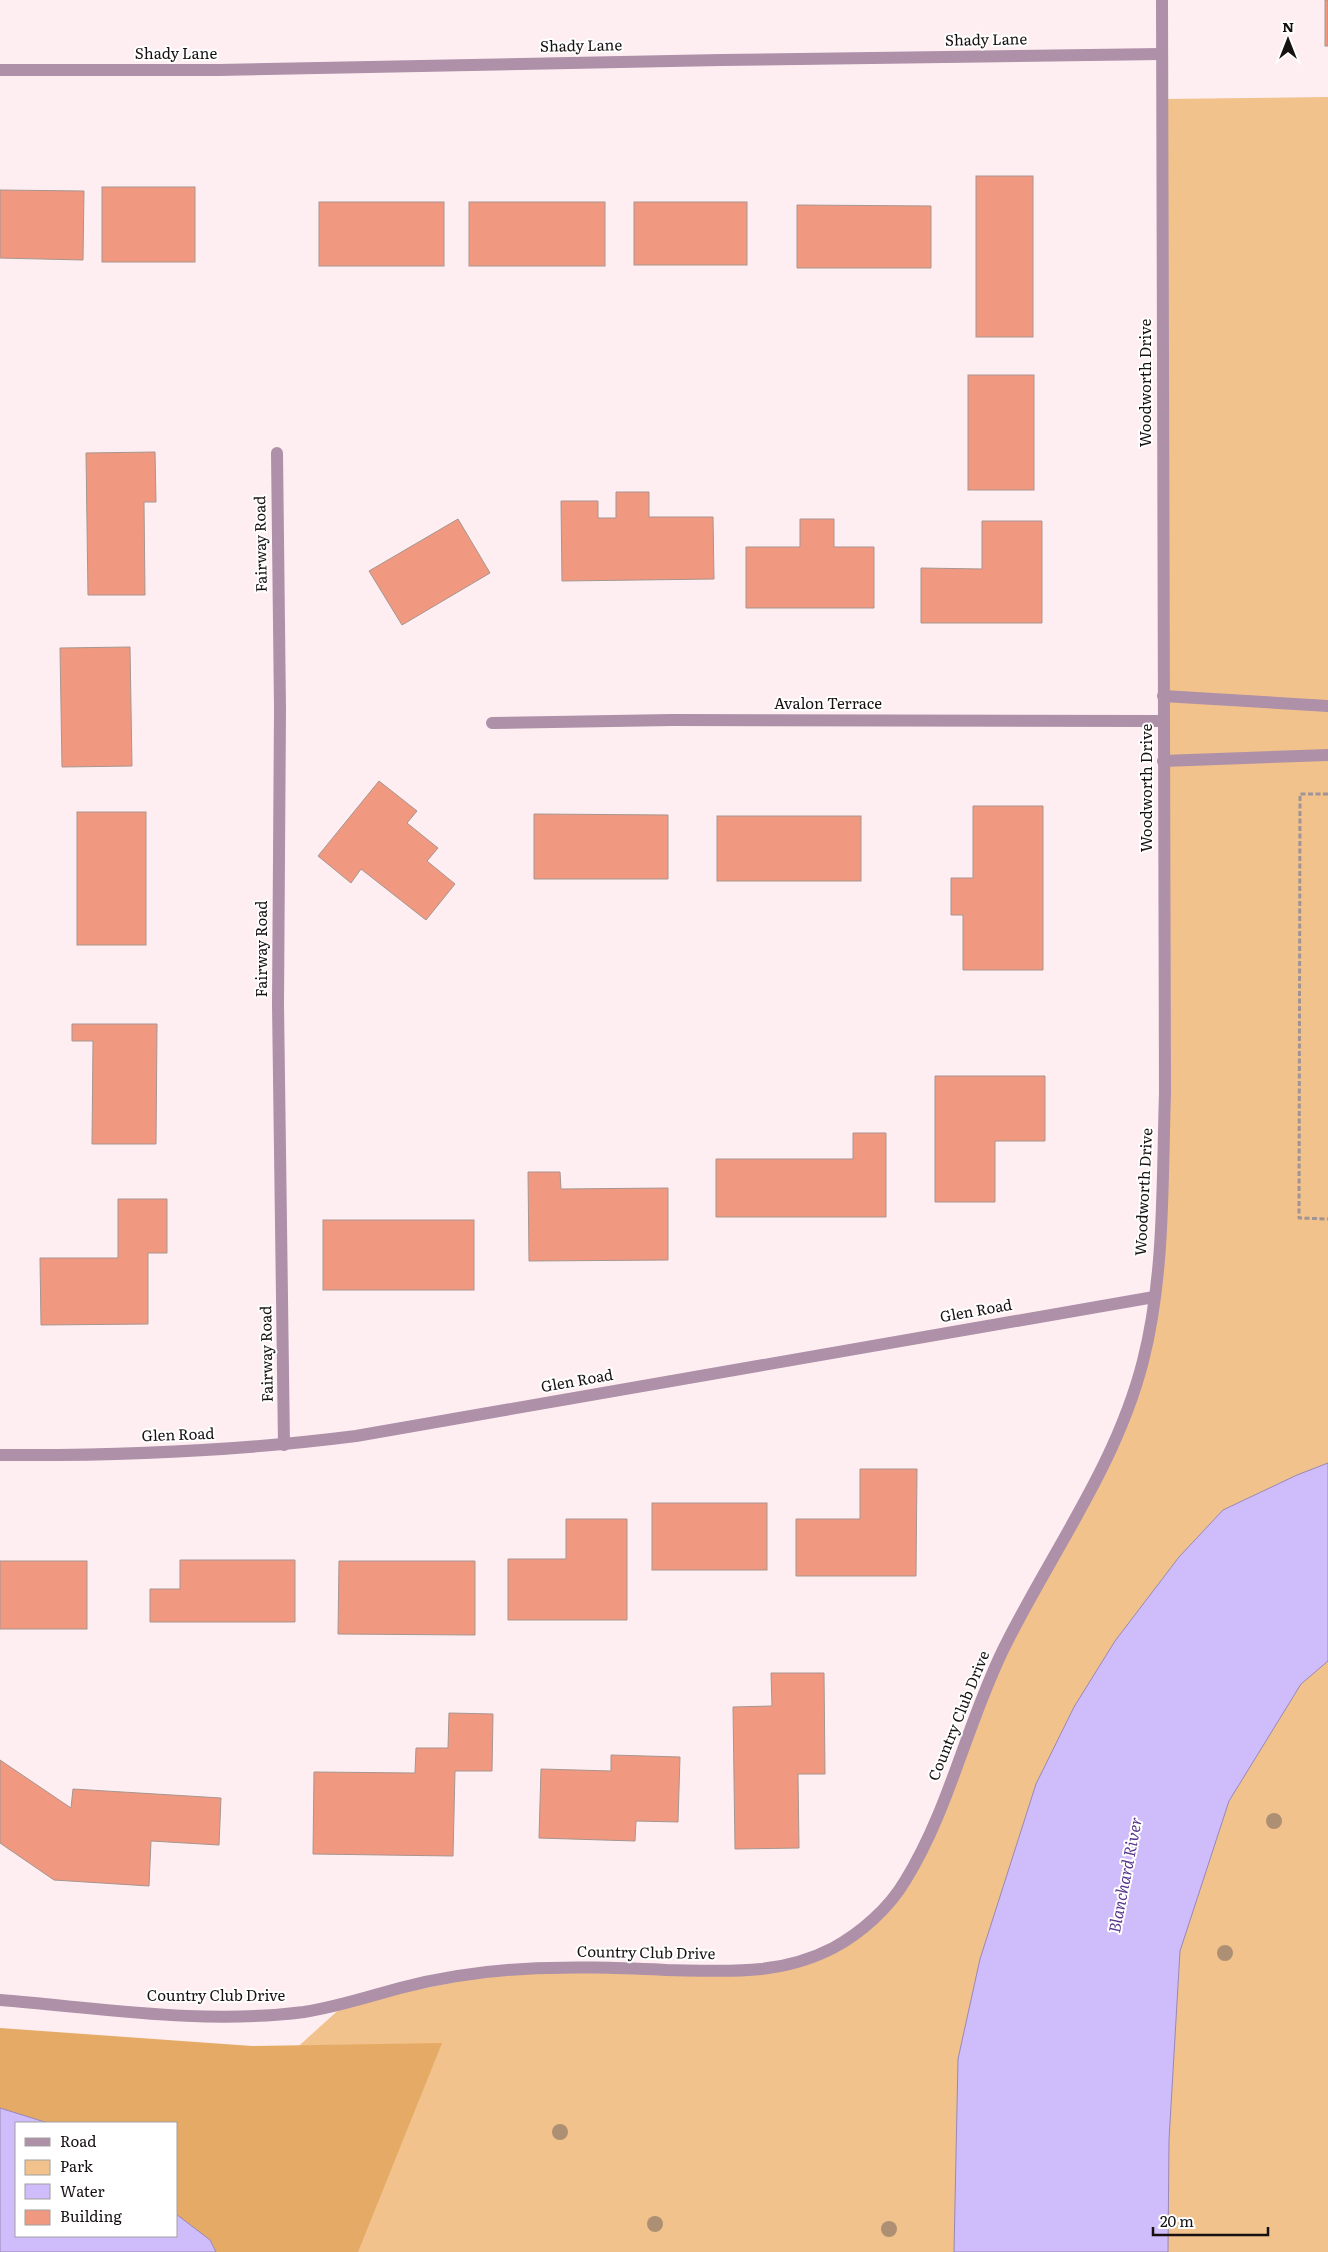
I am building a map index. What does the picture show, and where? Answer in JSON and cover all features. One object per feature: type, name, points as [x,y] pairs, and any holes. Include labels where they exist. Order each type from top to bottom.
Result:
[{"type":"street","name":"Woodworth Drive","points":[[1056,1554],[1103,1469],[1127,1415],[1144,1359],[1154,1296],[1162,1208],[1165,1093],[1162,0]]},
{"type":"street","name":"Shady Lane","points":[[0,70],[218,70],[1162,54]]},
{"type":"street","name":"Fairway Road","points":[[277,453],[280,709],[278,1004],[284,1445]]},
{"type":"street","points":[[1163,696],[1328,706]]},
{"type":"street","name":"Avalon Terrace","points":[[492,723],[672,720],[1163,721]]},
{"type":"street","points":[[1163,761],[1328,755]]},
{"type":"street","name":"Glen Road","points":[[0,1455],[185,1451],[284,1445],[365,1434],[1154,1296]]},
{"type":"street","name":"Country Club Drive","points":[[0,2000],[161,2015],[261,2016],[303,2012],[344,2005],[403,1987],[517,1969],[583,1966],[751,1972],[809,1959],[837,1946],[861,1929],[884,1909],[903,1885],[931,1833],[981,1697],[1005,1645],[1056,1554]]},
{"type":"path","points":[[1328,794],[1300,794],[1299,1199],[1299,1218],[1328,1219]]},
{"type":"green space","points":[[1328,97],[1328,2252],[71,2252],[178,2237],[178,2155],[344,2005],[517,1969],[751,1972],[837,1946],[903,1885],[981,1697],[1103,1469],[1144,1359],[1162,1208],[1162,99]]},
{"type":"shaded area","points":[[0,2028],[252,2046],[442,2043],[358,2252],[216,2252],[210,2240],[178,2216],[178,2122],[44,2122],[0,2110]]},
{"type":"water","name":"Blanchard River","points":[[1328,1463],[1328,1661],[1301,1684],[1229,1801],[1180,1951],[1169,2140],[1168,2252],[954,2252],[958,2059],[980,1959],[1036,1784],[1074,1707],[1115,1641],[1179,1557],[1223,1510],[1297,1475]]},
{"type":"water","points":[[0,2108],[45,2122],[15,2122],[15,2237],[178,2237],[178,2216],[210,2240],[216,2252],[0,2252]]},
{"type":"building","points":[[1325,0],[1328,0],[1328,46],[1325,46]]},
{"type":"building","points":[[976,176],[1033,176],[1033,337],[976,337]]},
{"type":"building","points":[[102,187],[195,187],[195,262],[102,262]]},
{"type":"building","points":[[0,190],[84,191],[83,260],[0,258]]},
{"type":"building","points":[[319,202],[444,202],[444,266],[319,266]]},
{"type":"building","points":[[469,202],[605,202],[605,266],[469,266]]},
{"type":"building","points":[[634,202],[747,202],[747,265],[634,265]]},
{"type":"building","points":[[797,205],[931,206],[931,268],[797,268]]},
{"type":"building","points":[[968,375],[1034,375],[1034,490],[968,490]]},
{"type":"building","points":[[155,452],[156,502],[144,502],[145,595],[88,595],[86,453]]},
{"type":"building","points":[[616,492],[649,492],[649,517],[713,517],[714,579],[562,581],[561,501],[598,501],[598,518],[616,518]]},
{"type":"building","points":[[458,519],[490,573],[402,625],[369,571]]},
{"type":"building","points":[[800,519],[834,519],[834,547],[874,547],[874,608],[746,608],[746,547],[800,547]]},
{"type":"building","points":[[982,521],[1042,521],[1042,623],[921,623],[921,568],[982,569]]},
{"type":"building","points":[[130,647],[132,766],[62,767],[60,648]]},
{"type":"building","points":[[379,781],[417,811],[407,823],[438,848],[427,861],[455,884],[426,920],[361,869],[351,883],[318,856]]},
{"type":"building","points":[[973,806],[1043,806],[1043,970],[963,970],[963,915],[951,915],[951,878],[973,878]]},
{"type":"building","points":[[77,812],[146,812],[146,945],[77,945]]},
{"type":"building","points":[[534,814],[668,815],[668,879],[534,879]]},
{"type":"building","points":[[717,816],[861,816],[861,881],[717,881]]},
{"type":"building","points":[[72,1024],[157,1024],[156,1144],[92,1144],[93,1041],[72,1041]]},
{"type":"building","points":[[935,1076],[1045,1076],[1045,1141],[995,1141],[995,1202],[935,1202]]},
{"type":"building","points":[[853,1133],[886,1133],[886,1217],[716,1217],[716,1159],[853,1159]]},
{"type":"building","points":[[528,1172],[560,1172],[561,1189],[668,1188],[668,1260],[529,1261]]},
{"type":"building","points":[[118,1199],[167,1199],[167,1253],[148,1253],[148,1324],[41,1325],[40,1258],[118,1258]]},
{"type":"building","points":[[323,1220],[474,1220],[474,1290],[323,1290]]},
{"type":"building","points":[[860,1469],[917,1469],[916,1576],[796,1576],[796,1519],[860,1519]]},
{"type":"building","points":[[652,1503],[767,1503],[767,1570],[652,1570]]},
{"type":"building","points":[[566,1519],[627,1519],[627,1620],[508,1620],[508,1559],[566,1559]]},
{"type":"building","points":[[180,1560],[295,1560],[295,1622],[150,1622],[150,1589],[180,1589]]},
{"type":"building","points":[[0,1561],[87,1561],[87,1629],[0,1629]]},
{"type":"building","points":[[339,1561],[475,1561],[475,1635],[338,1634]]},
{"type":"building","points":[[771,1673],[824,1673],[825,1774],[798,1774],[799,1848],[735,1849],[733,1707],[772,1706]]},
{"type":"building","points":[[449,1713],[493,1714],[492,1771],[455,1771],[453,1856],[313,1854],[314,1772],[415,1773],[416,1748],[448,1748]]},
{"type":"building","points":[[611,1755],[680,1757],[678,1822],[636,1821],[635,1841],[539,1838],[541,1769],[611,1771]]},
{"type":"building","points":[[0,1760],[71,1808],[73,1789],[221,1798],[219,1845],[151,1841],[149,1886],[54,1880],[0,1843]]}]
